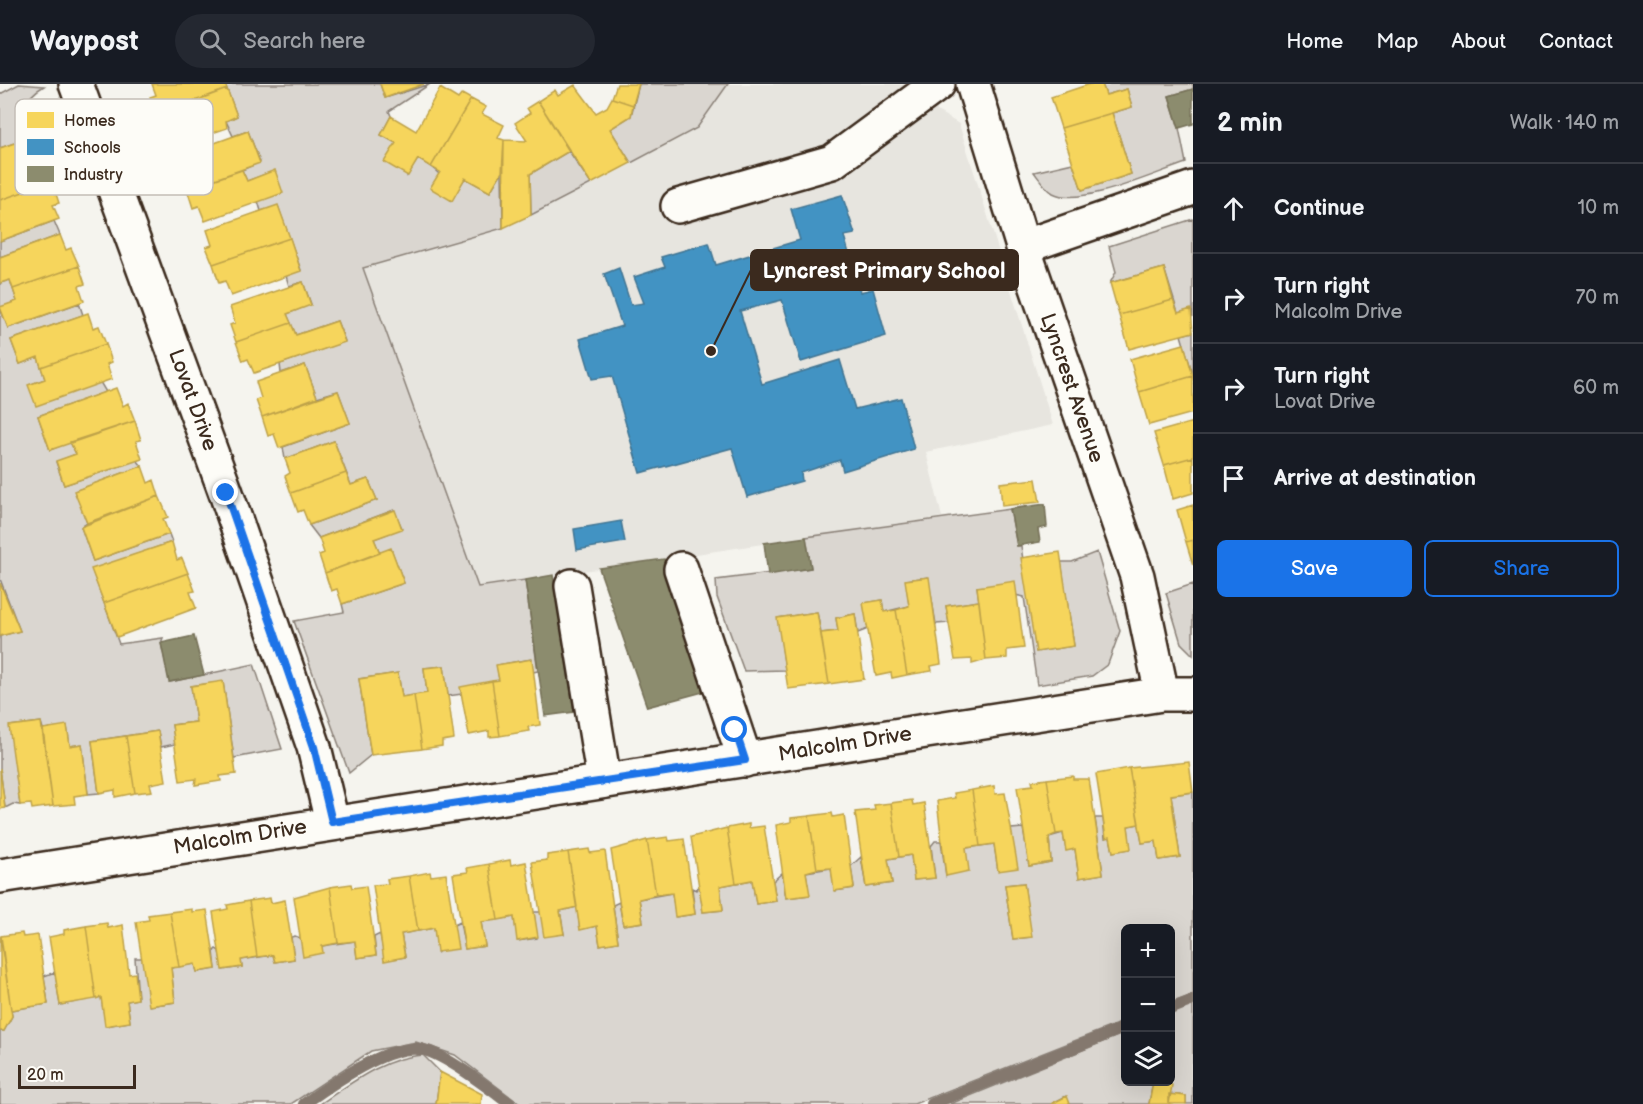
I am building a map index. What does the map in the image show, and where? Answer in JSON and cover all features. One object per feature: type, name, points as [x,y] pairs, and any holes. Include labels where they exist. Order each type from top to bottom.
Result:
[{"type":"street","name":"Lovat Drive","points":[[76,84],[82,99]]},
{"type":"street","points":[[678,206],[832,162],[938,84]]},
{"type":"street","name":"Lyncrest Avenue","points":[[973,84],[1023,247],[1137,576],[1152,639],[1177,694]]},
{"type":"street","points":[[1023,247],[1193,188]]},
{"type":"street","name":"Lovat Drive","points":[[117,195],[226,493],[314,747],[332,822]]},
{"type":"street","points":[[681,569],[745,760]]},
{"type":"street","points":[[572,586],[604,782]]},
{"type":"street","name":"Malcolm Drive","points":[[0,876],[332,822],[1177,694]]},
{"type":"shaded area","points":[[19,84],[44,86],[29,99],[15,99],[15,143],[0,148],[0,94]]},
{"type":"shaded area","points":[[225,84],[380,84],[385,98],[430,84],[389,111],[391,116],[381,135],[396,143],[407,176],[418,159],[437,172],[451,201],[465,178],[490,192],[502,172],[503,228],[363,268],[478,587],[525,580],[538,671],[533,672],[531,659],[497,665],[499,680],[462,694],[448,696],[444,666],[424,668],[427,693],[402,697],[398,673],[359,679],[371,755],[349,773],[294,621],[344,612],[342,604],[404,583],[391,549],[380,553],[374,539],[402,528],[394,510],[319,538],[309,525],[377,500],[368,479],[351,485],[334,441],[285,459],[283,447],[350,423],[338,391],[317,397],[305,365],[281,373],[280,364],[345,341],[337,321],[296,335],[287,314],[311,304],[303,282],[289,286],[286,276],[301,270],[278,206],[261,211],[258,201],[274,171],[247,181],[242,170],[260,162],[248,131],[233,136],[226,121],[237,116]]},
{"type":"shaded area","points":[[639,84],[728,84],[697,128],[631,163],[610,129],[631,116]]},
{"type":"shaded area","points":[[728,84],[928,84],[937,111],[959,124],[1053,425],[926,452],[942,517],[478,587],[363,268],[513,224],[697,128]]},
{"type":"shaded area","points":[[1102,84],[1193,84],[1193,89],[1169,96],[1179,128],[1186,163],[1099,192],[1081,196],[1053,193],[1034,172],[1073,163],[1082,190],[1131,174],[1112,113],[1132,107],[1127,89],[1106,95]]},
{"type":"shaded area","points":[[569,151],[591,184],[531,215],[530,174]]},
{"type":"shaded area","points":[[1193,219],[1193,317],[1191,310],[1178,313],[1164,268],[1110,283],[1116,272],[1109,246]]},
{"type":"shaded area","points":[[54,221],[60,235],[0,257],[0,241]]},
{"type":"shaded area","points":[[10,280],[17,301],[0,308],[0,283]]},
{"type":"shaded area","points":[[79,303],[83,315],[11,340],[20,364],[38,357],[45,379],[29,385],[100,382],[106,392],[38,416],[50,450],[70,442],[76,454],[56,462],[64,485],[137,460],[142,466],[75,491],[87,523],[81,527],[93,561],[169,534],[172,542],[92,570],[119,644],[163,638],[161,643],[170,682],[254,664],[282,749],[234,758],[223,682],[191,686],[196,722],[172,725],[175,744],[161,747],[158,731],[92,741],[99,793],[88,794],[82,744],[70,746],[67,726],[43,729],[41,722],[10,726],[20,805],[13,804],[5,808],[0,768],[0,636],[20,631],[0,579],[0,308],[8,328]]},
{"type":"shaded area","points":[[1193,332],[1193,375],[1181,335]]},
{"type":"shaded area","points":[[1010,509],[1017,546],[1021,546],[1036,652],[1074,646],[1061,562],[1072,562],[1097,552],[1120,631],[1108,664],[1092,676],[1037,685],[1024,597],[977,587],[979,601],[946,606],[949,623],[936,624],[928,577],[906,580],[909,606],[884,612],[882,600],[864,603],[868,629],[858,633],[855,614],[836,618],[838,631],[821,633],[817,612],[778,618],[785,670],[744,671],[717,597],[716,580],[811,568],[806,537]]},
{"type":"shaded area","points":[[1193,584],[1193,655],[1181,643],[1166,593]]},
{"type":"shaded area","points":[[1193,792],[1193,995],[1175,1002],[1175,924],[1121,924],[1121,1023],[914,1104],[520,1104],[455,1055],[416,1042],[371,1051],[291,1104],[0,1104],[0,1031],[4,1031],[12,1016],[11,1010],[48,1004],[44,976],[55,972],[60,1005],[101,997],[106,1026],[130,1022],[127,1001],[138,999],[135,958],[142,958],[150,1006],[175,1002],[171,968],[195,964],[197,972],[216,969],[214,951],[216,949],[219,951],[223,970],[242,967],[241,960],[273,955],[275,962],[294,959],[291,937],[295,936],[322,946],[355,941],[357,958],[376,955],[374,937],[380,934],[385,960],[405,957],[401,934],[434,928],[438,952],[454,925],[460,922],[465,949],[485,946],[481,922],[514,917],[518,941],[537,938],[534,912],[540,912],[564,934],[560,911],[577,907],[580,929],[597,926],[600,945],[618,942],[613,905],[619,902],[623,925],[643,922],[639,899],[672,893],[676,917],[695,914],[692,888],[696,890],[699,884],[703,912],[723,910],[720,886],[752,880],[756,904],[776,901],[773,881],[782,873],[786,898],[809,895],[806,872],[831,868],[835,891],[854,888],[851,866],[861,857],[866,887],[892,883],[888,859],[911,855],[914,880],[935,878],[931,846],[935,841],[941,841],[946,876],[966,848],[994,844],[998,871],[1011,829],[1023,828],[1029,866],[1051,862],[1049,837],[1063,833],[1066,850],[1075,849],[1079,878],[1103,874],[1095,818],[1103,818],[1105,838],[1110,837],[1113,852],[1130,849],[1128,826],[1139,824],[1142,843],[1156,841],[1159,860],[1180,857],[1171,795]],"holes":[[[1024,883],[1031,937],[1013,939],[1005,885]]]},
{"type":"shaded area","points":[[1193,1004],[1193,1104],[1186,1104],[1186,1096],[1169,1094],[1171,1086],[1175,1086],[1175,1012]]},
{"type":"shaded area","points":[[1121,1035],[1121,1086],[1152,1086],[1149,1104],[1070,1104],[1066,1096],[1051,1104],[950,1104]]},
{"type":"shaded area","points":[[423,1055],[440,1072],[436,1104],[320,1104],[369,1072],[395,1061]]},
{"type":"building: Homes","points":[[152,84],[225,84],[227,89],[200,99],[151,99],[150,97],[156,95]]},
{"type":"building: Homes","points":[[380,84],[424,84],[385,98]]},
{"type":"building: Homes","points":[[617,84],[639,84],[633,105],[612,98]]},
{"type":"building: Homes","points":[[1090,84],[1102,84],[1106,95],[1127,89],[1132,107],[1061,128],[1051,97]]},
{"type":"building: Homes","points":[[575,85],[596,113],[607,107],[612,98],[633,105],[631,116],[610,129],[631,163],[591,184],[538,101],[555,90],[558,95]]},
{"type":"building: Homes","points":[[440,88],[458,99],[462,94],[471,99],[431,167],[418,159],[408,176],[384,162],[396,143],[381,135],[391,116],[416,131]]},
{"type":"building: Homes","points":[[227,89],[237,116],[226,121],[227,128],[213,133],[213,99],[200,99]]},
{"type":"building: Homes","points":[[471,99],[486,107],[482,114],[504,125],[498,138],[504,140],[502,172],[490,192],[465,178],[452,201],[430,188],[440,172],[431,167]]},
{"type":"building: Homes","points":[[538,101],[569,151],[530,174],[531,215],[503,228],[504,140],[527,141],[515,123],[530,113],[527,108]]},
{"type":"building: Homes","points":[[1112,113],[1131,174],[1082,190],[1061,128]]},
{"type":"building: Homes","points":[[248,131],[260,163],[213,180],[213,144]]},
{"type":"building: Homes","points":[[15,143],[15,195],[0,200],[0,148]]},
{"type":"building: Homes","points":[[242,170],[247,181],[275,170],[283,193],[205,221],[199,206],[193,208],[189,195],[213,195],[213,180]]},
{"type":"building: Homes","points":[[15,195],[56,195],[59,203],[53,205],[59,219],[0,241],[0,200]]},
{"type":"building: Homes","points":[[278,205],[290,238],[213,264],[206,247],[212,245],[207,230]]},
{"type":"building: Homes","points":[[60,235],[66,250],[71,248],[79,266],[13,289],[10,280],[0,283],[0,257]]},
{"type":"building: Homes","points":[[290,238],[301,271],[231,296],[225,281],[219,283],[213,264]]},
{"type":"building: Homes","points":[[79,266],[85,284],[79,286],[84,301],[8,328],[0,307],[17,301],[13,289]]},
{"type":"building: Homes","points":[[1164,268],[1173,300],[1119,315],[1110,283]]},
{"type":"building: Homes","points":[[303,282],[311,305],[287,314],[291,323],[236,342],[230,325],[235,323],[230,307]]},
{"type":"building: Homes","points":[[1173,300],[1178,313],[1191,309],[1193,332],[1129,349],[1119,315]]},
{"type":"building: Homes","points":[[88,313],[93,328],[99,326],[106,344],[41,367],[38,357],[20,364],[11,340]]},
{"type":"building: Homes","points":[[337,321],[345,342],[254,373],[248,359],[243,361],[236,342],[291,323],[296,335]]},
{"type":"building: Homes","points":[[106,344],[112,362],[107,364],[112,379],[36,406],[28,385],[45,379],[41,367]]},
{"type":"building: Homes","points":[[1184,344],[1193,376],[1139,392],[1130,359]]},
{"type":"building: Homes","points":[[305,365],[317,397],[262,417],[256,400],[261,398],[256,382]]},
{"type":"building: Homes","points":[[1193,376],[1193,413],[1149,425],[1139,392]]},
{"type":"building: Homes","points":[[116,388],[123,406],[128,403],[135,421],[50,450],[38,416]]},
{"type":"building: Homes","points":[[338,391],[350,423],[279,448],[274,434],[268,436],[262,417]]},
{"type":"building: Homes","points":[[135,421],[141,440],[136,441],[142,459],[64,485],[56,461],[76,454],[70,442]]},
{"type":"building: Homes","points":[[1193,422],[1193,457],[1164,465],[1154,433]]},
{"type":"building: Homes","points":[[334,441],[346,473],[291,493],[285,476],[290,473],[285,459]]},
{"type":"building: Homes","points":[[1193,457],[1193,493],[1173,499],[1164,465]]},
{"type":"building: Homes","points":[[142,466],[148,483],[154,480],[159,496],[87,523],[74,491]]},
{"type":"building: Homes","points":[[346,473],[351,485],[368,479],[377,500],[309,525],[303,510],[298,512],[291,493]]},
{"type":"building: Homes","points":[[1036,479],[1040,502],[1002,506],[1000,483]]},
{"type":"building: Homes","points":[[159,496],[168,517],[163,519],[169,534],[93,561],[81,527]]},
{"type":"building: Homes","points":[[1193,505],[1193,540],[1186,542],[1177,510]]},
{"type":"building: Homes","points":[[395,510],[402,529],[374,539],[380,553],[325,573],[319,555],[324,553],[319,538]]},
{"type":"building: Homes","points":[[1193,540],[1193,565],[1186,542]]},
{"type":"building: Homes","points":[[172,542],[177,560],[182,558],[188,573],[104,603],[91,569]]},
{"type":"building: Homes","points":[[391,548],[404,583],[342,604],[337,589],[331,591],[325,573]]},
{"type":"building: Homes","points":[[1060,552],[1074,646],[1036,652],[1021,558]]},
{"type":"building: Homes","points":[[188,573],[195,591],[190,592],[196,608],[117,637],[104,603]]},
{"type":"building: Homes","points":[[929,577],[941,664],[931,666],[932,671],[907,675],[896,610],[909,606],[905,580]]},
{"type":"building: Homes","points":[[1015,581],[1024,648],[1007,650],[1007,658],[986,660],[977,587]]},
{"type":"building: Homes","points":[[0,583],[20,631],[0,636]]},
{"type":"building: Homes","points":[[882,600],[884,612],[896,610],[907,675],[892,678],[891,673],[876,676],[863,603]]},
{"type":"building: Homes","points":[[979,601],[986,660],[972,664],[972,659],[955,660],[946,606]]},
{"type":"building: Homes","points":[[817,612],[829,684],[788,689],[777,618]]},
{"type":"building: Homes","points":[[855,614],[864,679],[829,684],[821,633],[838,631],[836,618]]},
{"type":"building: Homes","points":[[532,659],[540,725],[528,727],[529,731],[500,736],[492,681],[499,680],[496,665]]},
{"type":"building: Homes","points":[[444,666],[454,739],[442,741],[442,746],[422,749],[414,695],[427,693],[424,668]]},
{"type":"building: Homes","points":[[398,673],[402,697],[414,695],[422,749],[371,755],[359,679]]},
{"type":"building: Homes","points":[[223,681],[236,774],[220,776],[221,781],[195,785],[196,779],[180,781],[172,725],[196,722],[191,686]]},
{"type":"building: Homes","points":[[492,681],[500,736],[489,737],[489,731],[469,735],[460,687]]},
{"type":"building: Homes","points":[[41,722],[53,806],[32,809],[31,804],[20,805],[9,726]]},
{"type":"building: Homes","points":[[67,725],[70,746],[82,744],[88,794],[74,796],[75,804],[53,806],[43,729]]},
{"type":"building: Homes","points":[[158,731],[166,781],[150,784],[152,791],[135,793],[126,736]]},
{"type":"building: Homes","points":[[126,736],[135,793],[115,797],[115,790],[99,793],[92,741]]},
{"type":"building: Homes","points":[[1189,762],[1193,792],[1171,795],[1180,857],[1159,860],[1156,841],[1142,843],[1129,768]]},
{"type":"building: Homes","points":[[0,768],[5,808],[0,809]]},
{"type":"building: Homes","points":[[1129,768],[1139,824],[1128,826],[1131,849],[1113,852],[1110,837],[1106,838],[1096,774]]},
{"type":"building: Homes","points":[[1073,776],[1073,779],[1089,779],[1103,874],[1079,878],[1075,849],[1066,851],[1063,833],[1056,834],[1047,779]]},
{"type":"building: Homes","points":[[1047,779],[1056,834],[1049,837],[1051,862],[1029,866],[1017,787],[1033,785],[1032,781]]},
{"type":"building: Homes","points":[[994,786],[995,794],[1005,793],[1018,868],[998,871],[994,844],[980,846],[972,790]]},
{"type":"building: Homes","points":[[972,790],[980,846],[966,848],[969,871],[946,876],[937,801],[955,798],[954,793]]},
{"type":"building: Homes","points":[[912,800],[913,805],[924,803],[935,878],[914,880],[911,855],[899,857],[891,803]]},
{"type":"building: Homes","points":[[891,803],[899,857],[888,859],[892,883],[866,887],[855,812],[875,810],[874,805]]},
{"type":"building: Homes","points":[[832,813],[833,817],[844,815],[854,888],[834,891],[831,868],[817,869],[809,816]]},
{"type":"building: Homes","points":[[809,816],[817,869],[806,872],[810,895],[786,898],[776,825],[791,822],[791,818]]},
{"type":"building: Homes","points":[[749,824],[749,828],[764,826],[776,901],[756,904],[752,880],[736,883],[727,828]]},
{"type":"building: Homes","points":[[727,828],[736,883],[720,886],[723,910],[703,912],[691,837]]},
{"type":"building: Homes","points":[[668,837],[669,841],[684,839],[695,914],[675,917],[672,893],[656,895],[647,840]]},
{"type":"building: Homes","points":[[647,840],[656,895],[639,899],[643,922],[623,925],[611,850]]},
{"type":"building: Homes","points":[[589,849],[590,853],[605,851],[618,942],[600,945],[597,926],[580,930],[568,852]]},
{"type":"building: Homes","points":[[568,852],[577,907],[560,911],[564,934],[544,937],[532,862],[547,860],[547,855]]},
{"type":"building: Homes","points":[[510,860],[511,865],[526,862],[538,937],[517,941],[514,917],[498,920],[489,864]]},
{"type":"building: Homes","points":[[489,864],[498,920],[481,922],[485,946],[465,949],[453,874],[468,872],[467,868]]},
{"type":"building: Homes","points":[[430,872],[431,876],[446,874],[458,949],[437,952],[434,928],[418,931],[409,876]]},
{"type":"building: Homes","points":[[409,876],[418,931],[401,934],[405,957],[384,961],[373,885],[388,884],[387,879]]},
{"type":"building: Homes","points":[[1024,883],[1032,937],[1013,939],[1005,885]]},
{"type":"building: Homes","points":[[351,884],[352,888],[366,886],[376,955],[357,958],[355,941],[338,943],[330,887]]},
{"type":"building: Homes","points":[[330,887],[338,943],[322,946],[323,953],[303,957],[294,897]]},
{"type":"building: Homes","points":[[270,898],[271,903],[285,900],[294,959],[275,962],[273,955],[257,957],[249,901]]},
{"type":"building: Homes","points":[[249,901],[257,957],[241,960],[242,967],[222,970],[213,912],[228,909],[227,905]]},
{"type":"building: Homes","points":[[192,909],[192,912],[207,910],[216,969],[197,972],[195,964],[179,967],[170,912]]},
{"type":"building: Homes","points":[[170,912],[179,967],[171,968],[175,1002],[149,1006],[136,922],[149,920],[148,915]]},
{"type":"building: Homes","points":[[107,923],[108,928],[123,925],[129,974],[135,973],[138,999],[127,1001],[130,1022],[105,1026],[101,997],[96,999],[86,926]]},
{"type":"building: Homes","points":[[86,926],[96,999],[60,1005],[49,937],[64,934],[64,930]]},
{"type":"building: Homes","points":[[22,933],[23,937],[38,935],[48,1004],[11,1010],[1,936]]},
{"type":"building: Homes","points":[[0,936],[12,1016],[4,1031],[0,1031]]},
{"type":"building: Homes","points":[[440,1072],[482,1094],[481,1104],[436,1104]]},
{"type":"building: Homes","points":[[1152,1086],[1172,1086],[1169,1104],[1149,1104]]},
{"type":"building: Homes","points":[[1169,1094],[1186,1096],[1186,1104],[1169,1104]]},
{"type":"building: Homes","points":[[1067,1096],[1070,1104],[1051,1104]]},
{"type":"building: Schools","points":[[842,195],[855,234],[844,236],[860,292],[873,289],[886,336],[801,362],[782,300],[740,311],[762,384],[840,360],[855,409],[901,398],[914,449],[843,471],[840,460],[801,473],[802,481],[747,497],[732,448],[640,473],[612,376],[592,379],[580,339],[622,326],[604,274],[619,268],[631,305],[644,303],[634,277],[665,267],[661,257],[709,243],[716,265],[800,240],[791,209]]},
{"type":"building: Schools","points":[[621,521],[625,542],[577,550],[574,529]]},
{"type":"building: Industry","points":[[1193,89],[1193,124],[1179,128],[1169,96]]},
{"type":"building: Industry","points":[[1045,504],[1047,527],[1038,529],[1040,542],[1017,546],[1010,509]]},
{"type":"building: Industry","points":[[806,537],[811,568],[768,575],[764,543]]},
{"type":"building: Industry","points":[[664,559],[703,692],[647,707],[599,568]]},
{"type":"building: Industry","points":[[553,575],[574,712],[545,716],[525,580]]},
{"type":"building: Industry","points":[[194,636],[204,675],[169,682],[161,643]]},
{"type":"waterway","points":[[1175,1007],[1193,1000]]},
{"type":"waterway","points":[[932,1104],[1121,1029]]},
{"type":"waterway","points":[[304,1104],[359,1068],[391,1053],[406,1049],[429,1051],[440,1056],[510,1104]]},
{"type":"place","name":"Lyncrest Primary School","points":[[711,351]]},
{"type":"route","points":[[226,493],[314,747],[332,822],[745,760],[735,730]]}]
